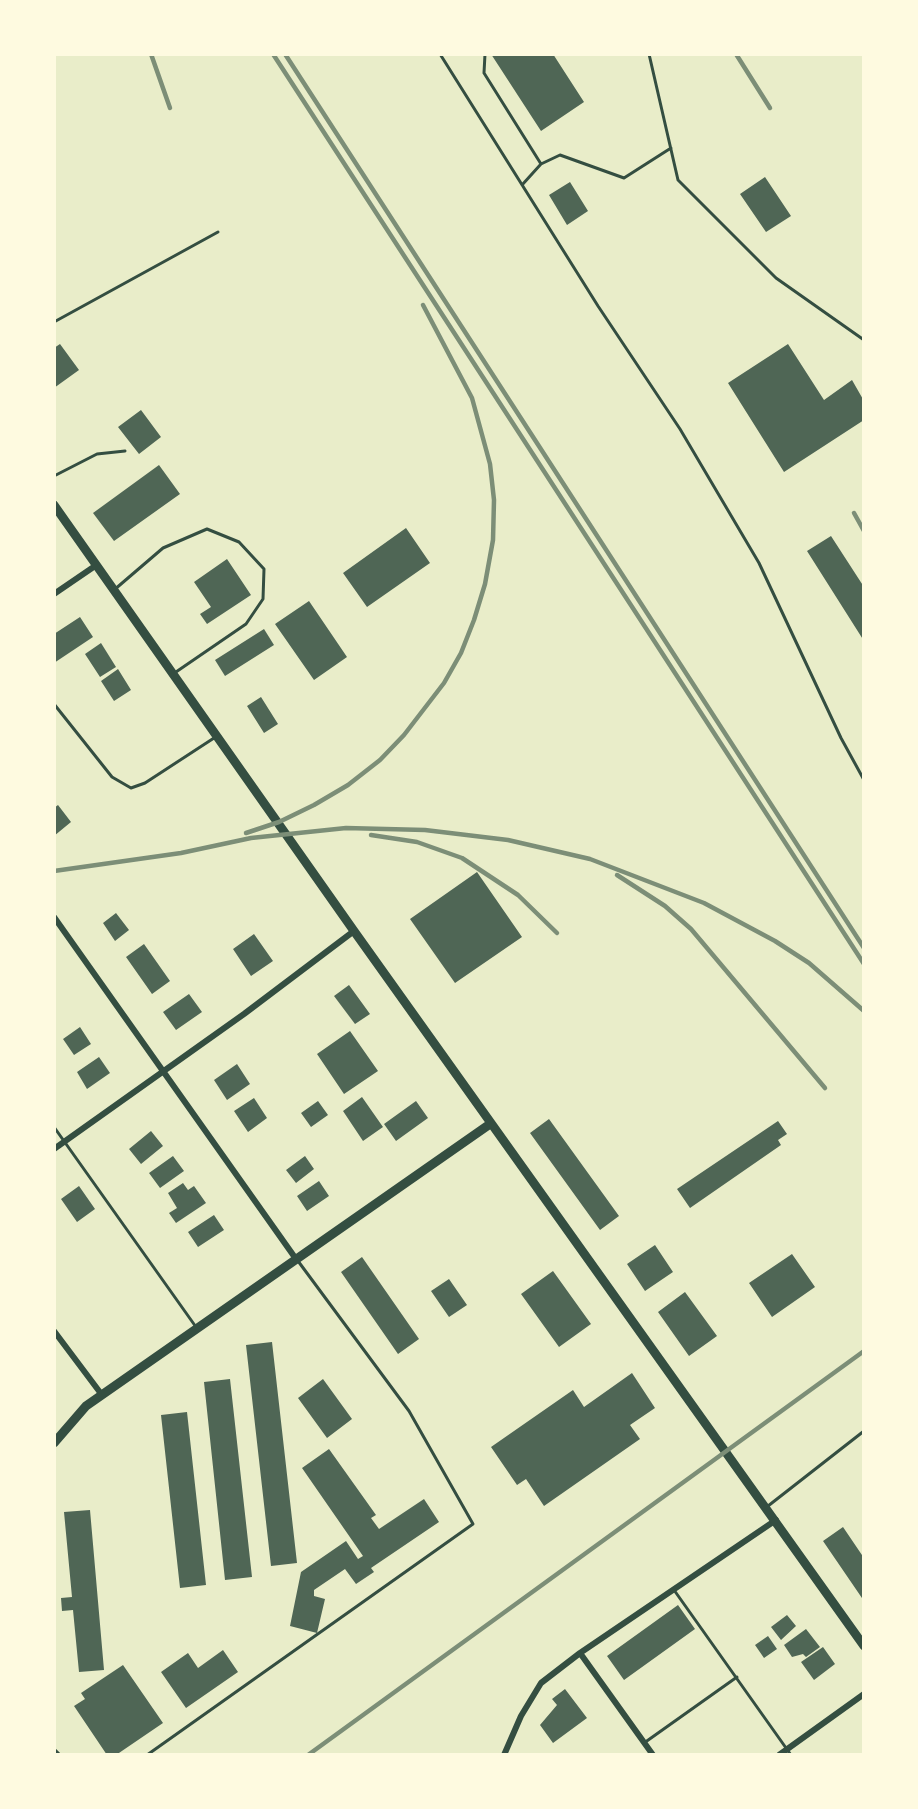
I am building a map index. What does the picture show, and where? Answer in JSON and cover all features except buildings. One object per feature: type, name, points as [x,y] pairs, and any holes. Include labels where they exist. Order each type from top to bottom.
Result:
[{"type":"main road","points":[[54,505],[490,1124],[864,1646]]},
{"type":"main road","points":[[54,1443],[86,1406],[490,1124]]},
{"type":"street","points":[[54,594],[95,566]]},
{"type":"street","points":[[54,917],[296,1259]]},
{"type":"street","points":[[54,1149],[354,931]]},
{"type":"street","points":[[54,1331],[102,1395]]},
{"type":"street","points":[[504,1755],[521,1716],[541,1683],[580,1653],[776,1521]]},
{"type":"street","points":[[580,1653],[653,1755]]},
{"type":"street","points":[[779,1755],[789,1752],[864,1694]]},
{"type":"street","points":[[54,1751],[58,1755]]},
{"type":"lane","points":[[440,54],[598,306],[680,429],[759,563],[841,738],[864,780]]},
{"type":"lane","points":[[485,54],[484,73],[541,164]]},
{"type":"lane","points":[[649,54],[678,180],[776,278],[864,340]]},
{"type":"lane","points":[[522,185],[541,164],[560,155],[624,178],[671,148]]},
{"type":"lane","points":[[54,322],[219,232]]},
{"type":"lane","points":[[54,476],[97,454],[125,452]]},
{"type":"lane","points":[[113,591],[162,548],[207,529],[239,542],[264,569],[263,598],[246,624],[172,675]]},
{"type":"lane","points":[[54,704],[111,777],[131,788],[145,783],[216,737]]},
{"type":"lane","points":[[54,1127],[197,1329]]},
{"type":"lane","points":[[147,1755],[473,1524],[459,1494],[409,1411],[296,1259]]},
{"type":"lane","points":[[766,1507],[864,1431]]},
{"type":"lane","points":[[674,1589],[789,1752]]},
{"type":"lane","points":[[644,1743],[737,1677]]},
{"type":"railway","points":[[151,54],[170,108]]},
{"type":"railway","points":[[273,54],[864,964]]},
{"type":"railway","points":[[285,54],[864,948]]},
{"type":"railway","points":[[736,54],[770,108]]},
{"type":"railway","points":[[246,833],[279,822],[314,805],[348,785],[380,760],[404,735],[444,683],[461,653],[474,620],[485,584],[493,540],[494,500],[490,464],[472,398],[423,305]]},
{"type":"railway","points":[[854,513],[864,531]]},
{"type":"railway","points":[[54,871],[181,853],[251,838],[346,828],[425,830],[508,840],[590,859],[704,903],[775,941],[809,963],[864,1011]]},
{"type":"railway","points":[[371,835],[417,842],[462,858],[518,895],[557,933]]},
{"type":"railway","points":[[617,875],[665,906],[691,929],[825,1088]]},
{"type":"railway","points":[[308,1755],[864,1351]]}]
